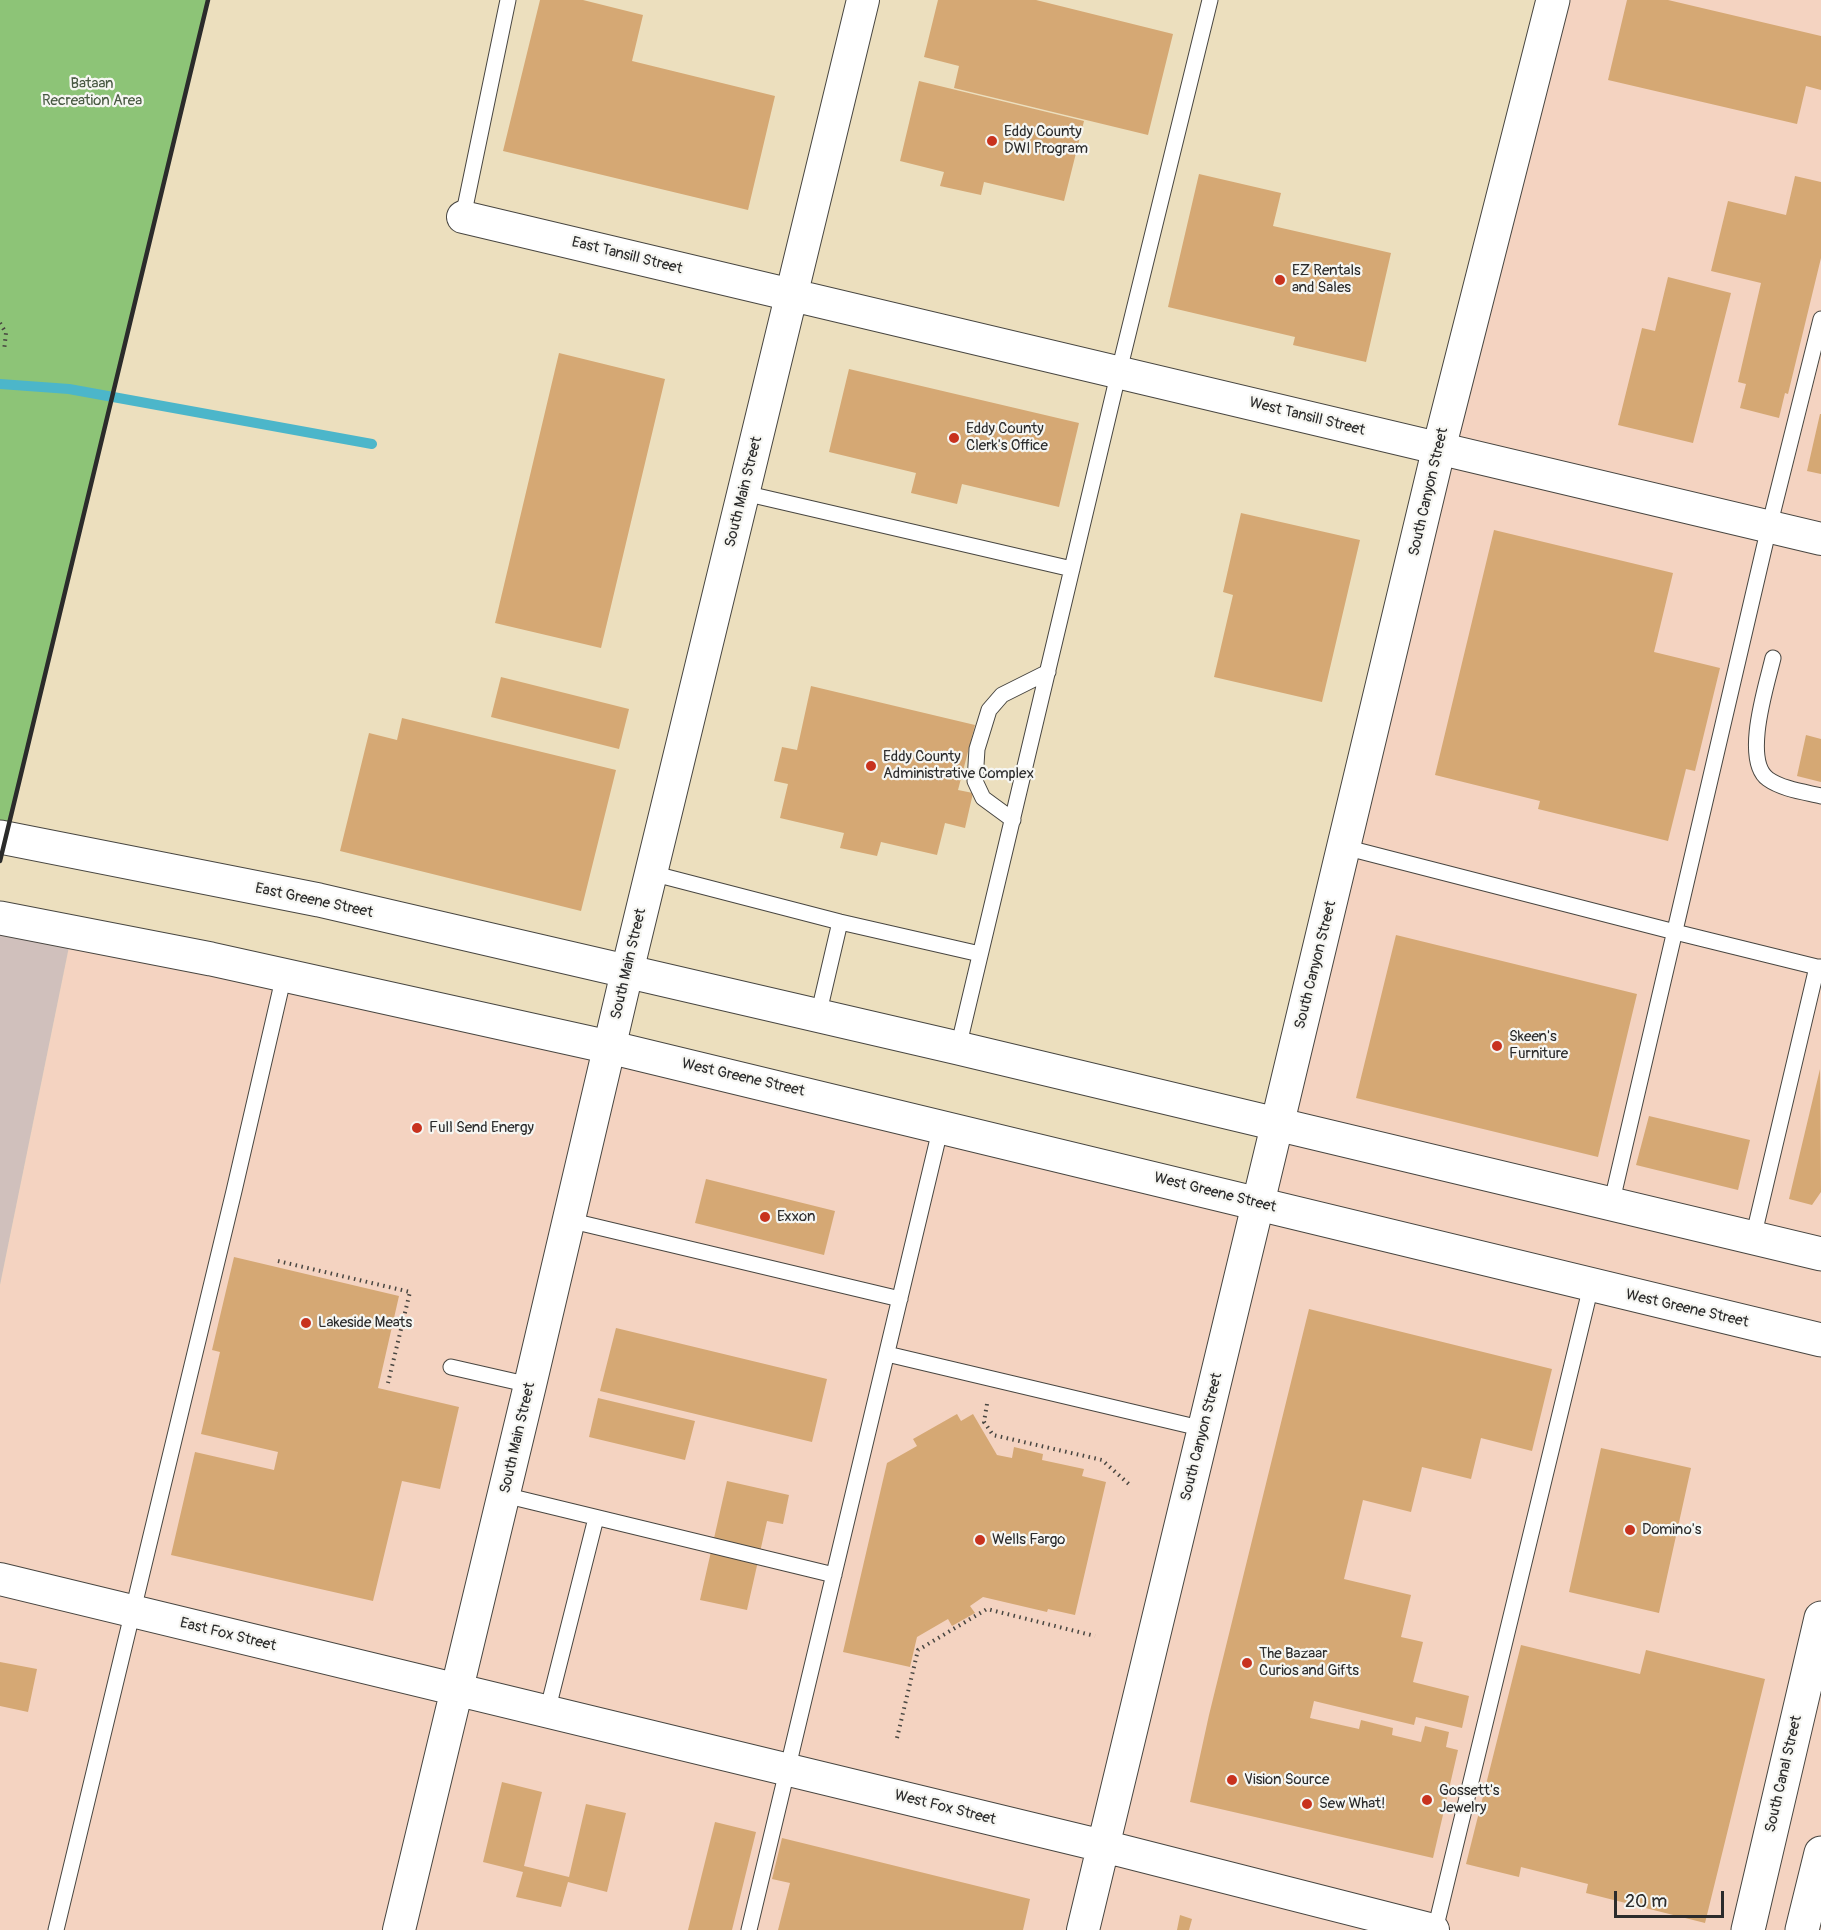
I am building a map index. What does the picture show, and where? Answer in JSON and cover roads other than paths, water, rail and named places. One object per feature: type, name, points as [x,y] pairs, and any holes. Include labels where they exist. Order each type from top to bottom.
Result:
[{"type":"main road","name":"South Canyon Street","points":[[1278,1125],[1439,448],[1553,0]]},
{"type":"main road","name":"East Greene Street","points":[[0,837],[319,900],[627,972]]},
{"type":"main road","points":[[0,918],[211,959],[609,1047]]},
{"type":"main road","points":[[627,972],[958,1048],[1821,1254]]},
{"type":"main road","name":"West Greene Street","points":[[609,1047],[1821,1340]]},
{"type":"main road","name":"South Canal Street","points":[[1748,1930],[1821,1618]]},
{"type":"main road","points":[[1802,1930],[1821,1853]]},
{"type":"street","name":"South Main Street","points":[[399,1930],[627,972],[863,0]]},
{"type":"street","name":"East Tansill Street","points":[[463,217],[792,296]]},
{"type":"street","name":"West Tansill Street","points":[[792,296],[1821,539]]},
{"type":"street","name":"South Canyon Street","points":[[1083,1930],[1278,1125]]},
{"type":"street","name":"East Fox Street","points":[[0,1579],[456,1691]]},
{"type":"street","name":"West Fox Street","points":[[456,1691],[1102,1846],[1434,1930]]},
{"type":"lane","points":[[463,217],[508,0]]},
{"type":"lane","points":[[958,1048],[1210,0]]},
{"type":"lane","points":[[1611,1205],[1769,527],[1821,319]]},
{"type":"lane","points":[[744,492],[1072,569]]},
{"type":"lane","points":[[1773,657],[1758,725],[1756,762],[1766,778],[1788,788],[1821,796]]},
{"type":"lane","points":[[1013,820],[983,798],[975,781],[977,749],[989,710],[1002,694],[1047,672]]},
{"type":"lane","points":[[1344,847],[1819,967],[1753,1238]]},
{"type":"lane","points":[[651,873],[840,922],[980,954]]},
{"type":"lane","points":[[818,1016],[840,922]]},
{"type":"lane","points":[[56,1930],[284,975]]},
{"type":"lane","points":[[749,1930],[941,1126]]},
{"type":"lane","points":[[568,1220],[900,1299]]},
{"type":"lane","points":[[1434,1930],[1592,1286]]},
{"type":"lane","points":[[887,1354],[1204,1429]]},
{"type":"lane","points":[[451,1367],[530,1385]]},
{"type":"lane","points":[[504,1495],[834,1575]]},
{"type":"lane","points":[[547,1712],[596,1518]]},
{"type":"waterway","points":[[0,384],[69,389],[372,444]]},
{"type":"railway","points":[[0,861],[208,0]]},
{"type":"place","name":"Eddy County DWI Program","points":[[992,141]]},
{"type":"place","name":"EZ Rentals and Sales","points":[[1280,280]]},
{"type":"place","name":"Eddy County Clerk's Office","points":[[954,438]]},
{"type":"place","name":"Eddy County Administrative Complex","points":[[871,766]]},
{"type":"place","name":"Skeen's Furniture","points":[[1497,1046]]},
{"type":"place","name":"Full Send Energy","points":[[417,1128]]},
{"type":"place","name":"Exxon","points":[[765,1217]]},
{"type":"place","name":"Lakeside Meats","points":[[306,1323]]},
{"type":"place","name":"Domino's","points":[[1630,1530]]},
{"type":"place","name":"Wells Fargo","points":[[980,1540]]},
{"type":"place","name":"The Bazaar Curios and Gifts","points":[[1247,1663]]},
{"type":"place","name":"Vision Source","points":[[1232,1780]]},
{"type":"place","name":"Gossett's Jewelry","points":[[1427,1800]]},
{"type":"place","name":"Sew What!","points":[[1307,1804]]},
{"type":"park label","name":"Bataan Recreation Area","points":[[92,92]]}]
